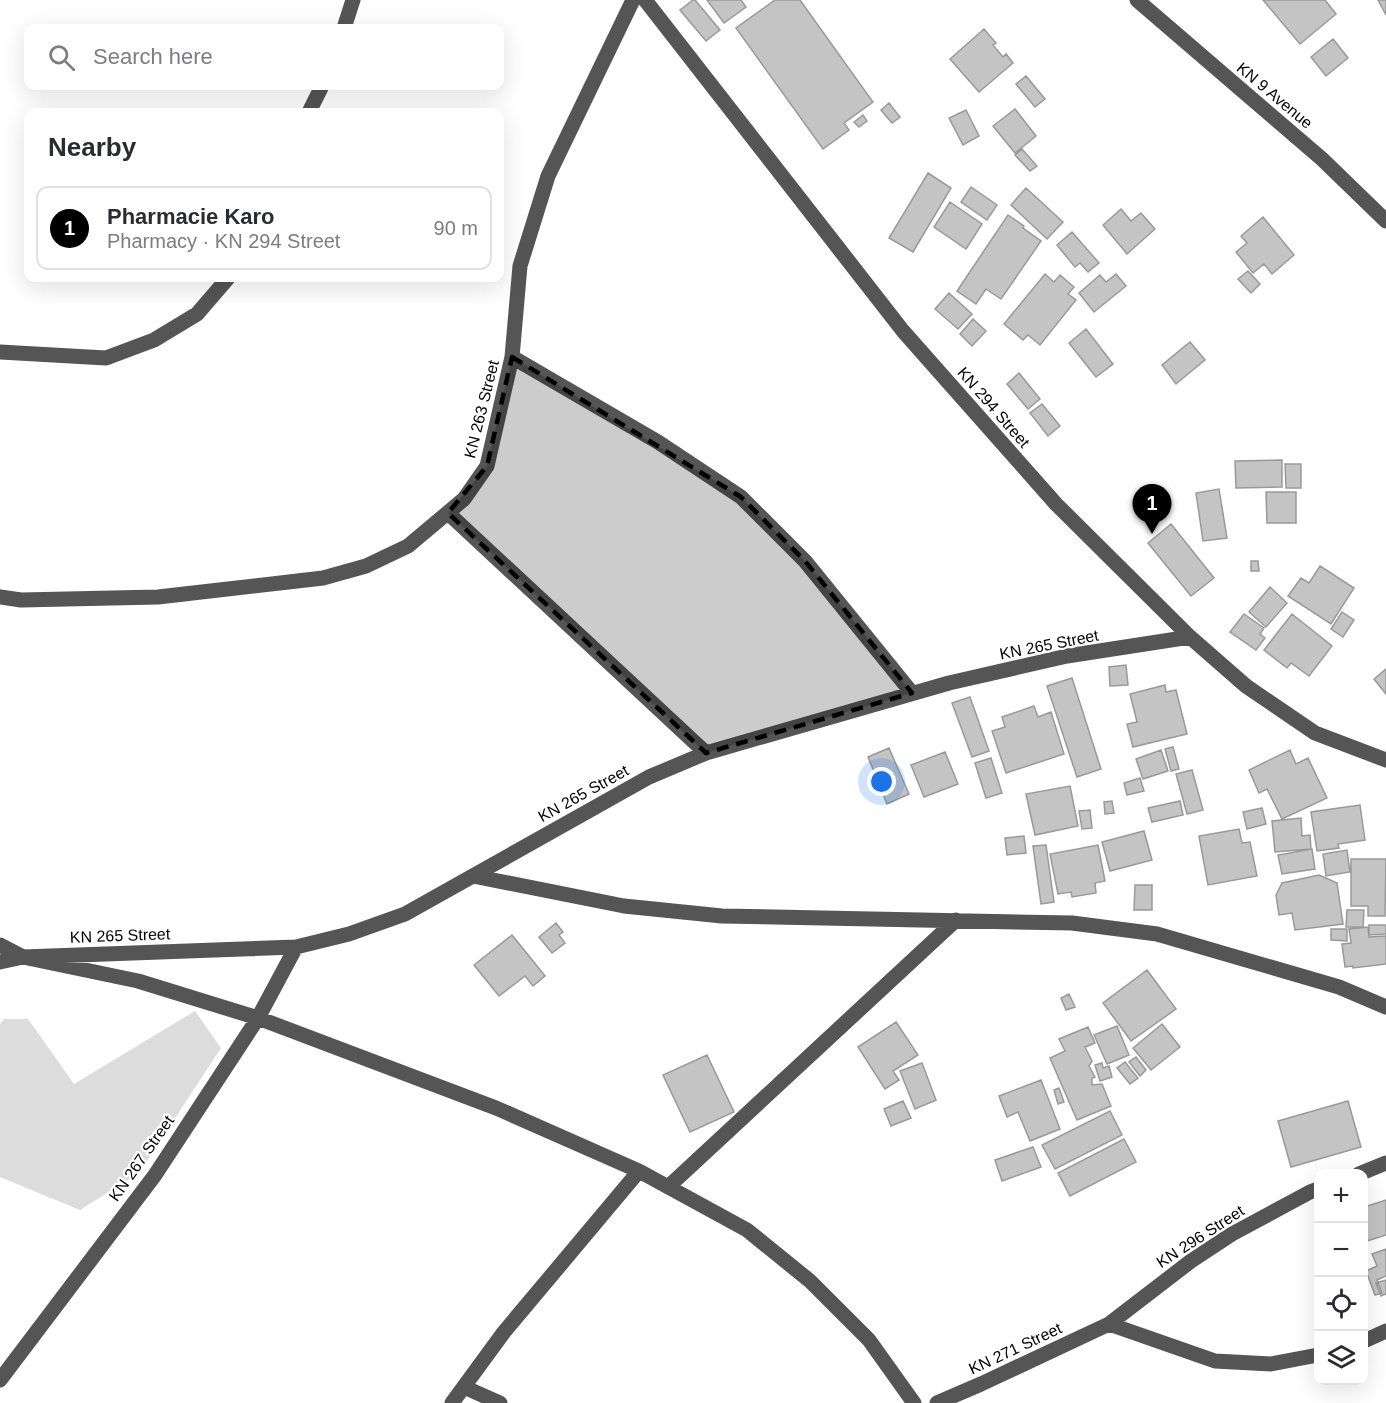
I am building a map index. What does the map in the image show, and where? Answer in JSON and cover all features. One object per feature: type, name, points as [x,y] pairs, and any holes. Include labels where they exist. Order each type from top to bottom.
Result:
[{"type":"street","points":[[345,24],[353,0]]},
{"type":"street","name":"KN 263 Street","points":[[0,597],[21,600],[158,597],[323,578],[366,566],[408,546],[464,499],[487,466],[512,357],[520,266],[548,176],[633,0]]},
{"type":"street","name":"KN 294 Street","points":[[645,0],[903,331],[1056,504],[1190,637],[1246,686],[1315,733],[1386,760]]},
{"type":"street","name":"KN 9 Avenue","points":[[1137,0],[1322,159],[1386,221]]},
{"type":"street","points":[[311,108],[320,90]]},
{"type":"street","points":[[0,352],[106,358],[154,340],[197,314],[225,282]]},
{"type":"street","points":[[512,357],[658,442],[741,497],[805,561],[912,693]]},
{"type":"street","points":[[448,513],[706,753]]},
{"type":"street","name":"KN 265 Street","points":[[0,962],[23,957],[296,947],[349,934],[405,914],[649,777],[706,753],[949,683],[1067,657],[1190,637]]},
{"type":"street","points":[[473,876],[624,906],[722,916],[1072,923],[1157,934],[1339,987],[1386,1007]]},
{"type":"street","points":[[668,1187],[956,920]]},
{"type":"street","points":[[0,945],[23,957],[138,981],[258,1018],[496,1107],[639,1171],[747,1230],[810,1281],[869,1340],[914,1403]]},
{"type":"street","name":"KN 267 Street","points":[[0,1380],[155,1175],[258,1018],[296,947]]},
{"type":"street","points":[[1368,1170],[1386,1163]]},
{"type":"street","points":[[452,1403],[504,1332],[639,1171]]},
{"type":"street","name":"KN 296 Street","points":[[1108,1324],[1191,1261],[1232,1234],[1314,1191]]},
{"type":"street","points":[[1108,1324],[1215,1362],[1271,1364],[1314,1357]]},
{"type":"street","name":"KN 271 Street","points":[[937,1403],[1108,1324]]},
{"type":"street","points":[[1368,1339],[1386,1331]]},
{"type":"street","points":[[464,1387],[500,1403]]},
{"type":"highlighted area","points":[[512,357],[741,497],[805,561],[912,693],[706,753],[448,513],[487,466]]},
{"type":"shaded area","points":[[195,1011],[221,1048],[139,1173],[80,1210],[0,1177],[0,1024],[4,1019],[28,1019],[74,1084]]},
{"type":"building","points":[[693,0],[720,30],[706,41],[680,10]]},
{"type":"building","points":[[707,0],[741,0],[746,7],[724,23]]},
{"type":"building","points":[[775,0],[800,0],[873,102],[844,123],[849,130],[823,149],[736,28]]},
{"type":"building","points":[[1263,0],[1325,0],[1336,14],[1300,44]]},
{"type":"building","points":[[1378,0],[1386,0],[1386,15]]},
{"type":"building","points":[[984,29],[996,43],[993,45],[1003,57],[1006,54],[1013,63],[979,92],[950,59]]},
{"type":"building","points":[[1333,39],[1348,58],[1326,76],[1311,57]]},
{"type":"building","points":[[1026,76],[1045,99],[1035,107],[1016,84]]},
{"type":"building","points":[[889,103],[900,117],[892,123],[881,110]]},
{"type":"building","points":[[1015,109],[1036,136],[1015,153],[993,126]]},
{"type":"building","points":[[966,110],[979,136],[963,145],[949,118]]},
{"type":"building","points":[[863,115],[867,121],[859,127],[854,122]]},
{"type":"building","points":[[1022,149],[1037,166],[1030,171],[1015,155]]},
{"type":"building","points":[[928,173],[951,188],[913,252],[889,238]]},
{"type":"building","points":[[971,187],[997,205],[987,220],[961,202]]},
{"type":"building","points":[[1026,188],[1063,222],[1047,239],[1011,205]]},
{"type":"building","points":[[950,202],[982,224],[966,249],[934,227]]},
{"type":"building","points":[[1121,209],[1131,221],[1141,213],[1155,229],[1127,254],[1103,225]]},
{"type":"building","points":[[1008,215],[1041,241],[1001,299],[986,289],[976,304],[957,291]]},
{"type":"building","points":[[1263,217],[1294,255],[1272,274],[1264,264],[1253,273],[1236,252],[1247,243],[1241,236]]},
{"type":"building","points":[[1072,232],[1099,263],[1088,272],[1080,263],[1075,267],[1057,245]]},
{"type":"building","points":[[1248,271],[1260,284],[1251,293],[1238,279]]},
{"type":"building","points":[[1045,274],[1054,282],[1060,275],[1074,287],[1068,294],[1076,300],[1040,345],[1028,335],[1023,340],[1004,324]]},
{"type":"building","points":[[1116,274],[1126,286],[1094,312],[1079,293],[1100,275],[1106,282]]},
{"type":"building","points":[[949,293],[972,314],[958,329],[935,309]]},
{"type":"building","points":[[973,319],[986,331],[972,346],[960,334]]},
{"type":"building","points":[[1086,329],[1113,364],[1096,377],[1069,343]]},
{"type":"building","points":[[1190,342],[1205,360],[1176,384],[1162,365]]},
{"type":"building","points":[[1019,373],[1040,399],[1028,409],[1007,384]]},
{"type":"building","points":[[1042,404],[1060,426],[1048,436],[1030,413]]},
{"type":"building","points":[[1282,460],[1282,487],[1236,488],[1235,461]]},
{"type":"building","points":[[1285,464],[1301,464],[1301,488],[1286,488]]},
{"type":"building","points":[[1219,489],[1227,538],[1203,541],[1196,493]]},
{"type":"building","points":[[1266,492],[1296,492],[1296,523],[1267,523]]},
{"type":"building","points":[[1171,524],[1214,578],[1191,596],[1148,543]]},
{"type":"building","points":[[1251,561],[1258,561],[1259,571],[1251,571]]},
{"type":"building","points":[[1320,566],[1354,588],[1331,624],[1288,596],[1301,578],[1309,583]]},
{"type":"building","points":[[1270,587],[1287,603],[1266,627],[1249,612]]},
{"type":"building","points":[[1342,612],[1354,620],[1343,637],[1331,629]]},
{"type":"building","points":[[1244,614],[1264,628],[1260,634],[1265,638],[1256,650],[1230,632]]},
{"type":"building","points":[[1292,614],[1332,646],[1309,676],[1291,663],[1287,668],[1264,650]]},
{"type":"building","points":[[1126,665],[1128,685],[1110,686],[1109,667]]},
{"type":"building","points":[[1386,669],[1386,694],[1374,679]]},
{"type":"building","points":[[1072,678],[1101,769],[1077,777],[1047,686]]},
{"type":"building","points":[[1165,685],[1166,692],[1176,690],[1187,734],[1133,747],[1127,724],[1137,722],[1130,694]]},
{"type":"building","points":[[970,697],[989,751],[972,757],[952,703]]},
{"type":"building","points":[[1034,706],[1038,717],[1051,712],[1064,754],[1006,773],[992,731],[1005,727],[1002,717]]},
{"type":"building","points":[[1173,747],[1179,769],[1171,771],[1165,749]]},
{"type":"building","points":[[889,748],[909,794],[887,804],[868,757]]},
{"type":"building","points":[[1161,750],[1168,771],[1143,779],[1136,759]]},
{"type":"building","points":[[1290,750],[1296,764],[1308,758],[1327,798],[1282,819],[1267,789],[1259,793],[1249,770]]},
{"type":"building","points":[[945,752],[958,784],[924,797],[911,765]]},
{"type":"building","points":[[991,758],[1002,793],[986,798],[975,763]]},
{"type":"building","points":[[1192,770],[1203,810],[1187,814],[1176,774]]},
{"type":"building","points":[[1140,778],[1144,791],[1127,795],[1124,783]]},
{"type":"building","points":[[1070,786],[1078,826],[1035,835],[1026,794]]},
{"type":"building","points":[[1112,801],[1114,813],[1105,814],[1104,802]]},
{"type":"building","points":[[1180,801],[1183,815],[1152,822],[1148,808]]},
{"type":"building","points":[[1360,805],[1365,840],[1338,844],[1339,848],[1317,851],[1311,812]]},
{"type":"building","points":[[1262,808],[1266,824],[1247,829],[1243,812]]},
{"type":"building","points":[[1090,810],[1092,828],[1082,829],[1079,811]]},
{"type":"building","points":[[1301,818],[1302,836],[1310,835],[1311,849],[1275,852],[1272,821]]},
{"type":"building","points":[[1239,829],[1242,843],[1250,842],[1257,876],[1208,885],[1199,836]]},
{"type":"building","points":[[1144,831],[1152,860],[1110,871],[1102,842]]},
{"type":"building","points":[[1024,836],[1026,853],[1007,855],[1005,838]]},
{"type":"building","points":[[1046,845],[1054,902],[1041,904],[1033,846]]},
{"type":"building","points":[[1098,845],[1105,881],[1095,883],[1096,893],[1072,897],[1071,892],[1058,894],[1050,854]]},
{"type":"building","points":[[1312,849],[1315,869],[1282,874],[1278,855]]},
{"type":"building","points":[[1347,850],[1350,872],[1326,876],[1323,854]]},
{"type":"building","points":[[1351,859],[1386,859],[1385,916],[1368,916],[1368,906],[1351,906]]},
{"type":"building","points":[[1319,875],[1337,883],[1343,924],[1295,930],[1292,913],[1279,915],[1276,895],[1282,883]]},
{"type":"building","points":[[1135,885],[1152,885],[1152,910],[1134,910]]},
{"type":"building","points":[[1347,910],[1364,910],[1363,927],[1346,927]]},
{"type":"building","points":[[556,923],[563,932],[559,935],[565,943],[552,953],[539,937]]},
{"type":"building","points":[[1369,925],[1386,925],[1386,934],[1369,935]]},
{"type":"building","points":[[1368,927],[1369,937],[1386,936],[1386,964],[1345,967],[1342,944],[1351,943],[1349,929]]},
{"type":"building","points":[[1331,929],[1347,929],[1347,941],[1331,940]]},
{"type":"building","points":[[512,935],[545,976],[533,986],[525,976],[499,996],[474,965]]},
{"type":"building","points":[[1147,970],[1176,1009],[1131,1041],[1103,1003]]},
{"type":"building","points":[[1069,994],[1075,1007],[1066,1010],[1061,998]]},
{"type":"building","points":[[896,1022],[918,1055],[893,1071],[899,1080],[885,1089],[858,1047]]},
{"type":"building","points":[[1162,1024],[1180,1047],[1151,1070],[1133,1048]]},
{"type":"building","points":[[1117,1026],[1129,1055],[1107,1064],[1094,1035]]},
{"type":"building","points":[[1088,1027],[1095,1043],[1085,1047],[1092,1061],[1089,1066],[1095,1077],[1092,1078],[1092,1085],[1102,1084],[1111,1106],[1077,1120],[1050,1058],[1065,1051],[1059,1039]]},
{"type":"building","points":[[707,1055],[734,1112],[690,1132],[663,1075]]},
{"type":"building","points":[[1136,1057],[1146,1070],[1140,1076],[1129,1062]]},
{"type":"building","points":[[1125,1062],[1138,1078],[1130,1084],[1117,1068]]},
{"type":"building","points":[[922,1063],[936,1100],[915,1109],[900,1071]]},
{"type":"building","points":[[1102,1063],[1103,1068],[1109,1066],[1112,1077],[1100,1081],[1095,1065]]},
{"type":"building","points":[[1041,1080],[1060,1129],[1030,1141],[1018,1112],[1007,1117],[999,1096]]},
{"type":"building","points":[[1059,1088],[1064,1102],[1058,1104],[1054,1090]]},
{"type":"building","points":[[903,1101],[911,1118],[891,1126],[884,1109]]},
{"type":"building","points":[[1348,1101],[1361,1147],[1291,1167],[1278,1121]]},
{"type":"building","points":[[1110,1111],[1122,1135],[1055,1169],[1042,1145]]},
{"type":"building","points":[[1124,1139],[1136,1162],[1070,1196],[1058,1173]]},
{"type":"building","points":[[1033,1147],[1041,1167],[1002,1181],[995,1160]]},
{"type":"building","points":[[1386,1200],[1386,1235],[1368,1241],[1368,1223],[1368,1206]]},
{"type":"building","points":[[1386,1249],[1386,1276],[1377,1280],[1382,1293],[1375,1295],[1368,1276],[1368,1270],[1377,1266],[1372,1254]]},
{"type":"building","points":[[1386,1280],[1386,1294],[1381,1296],[1376,1283]]},
{"type":"place","name":"Pharmacie Karo","points":[[1152,534]]}]
